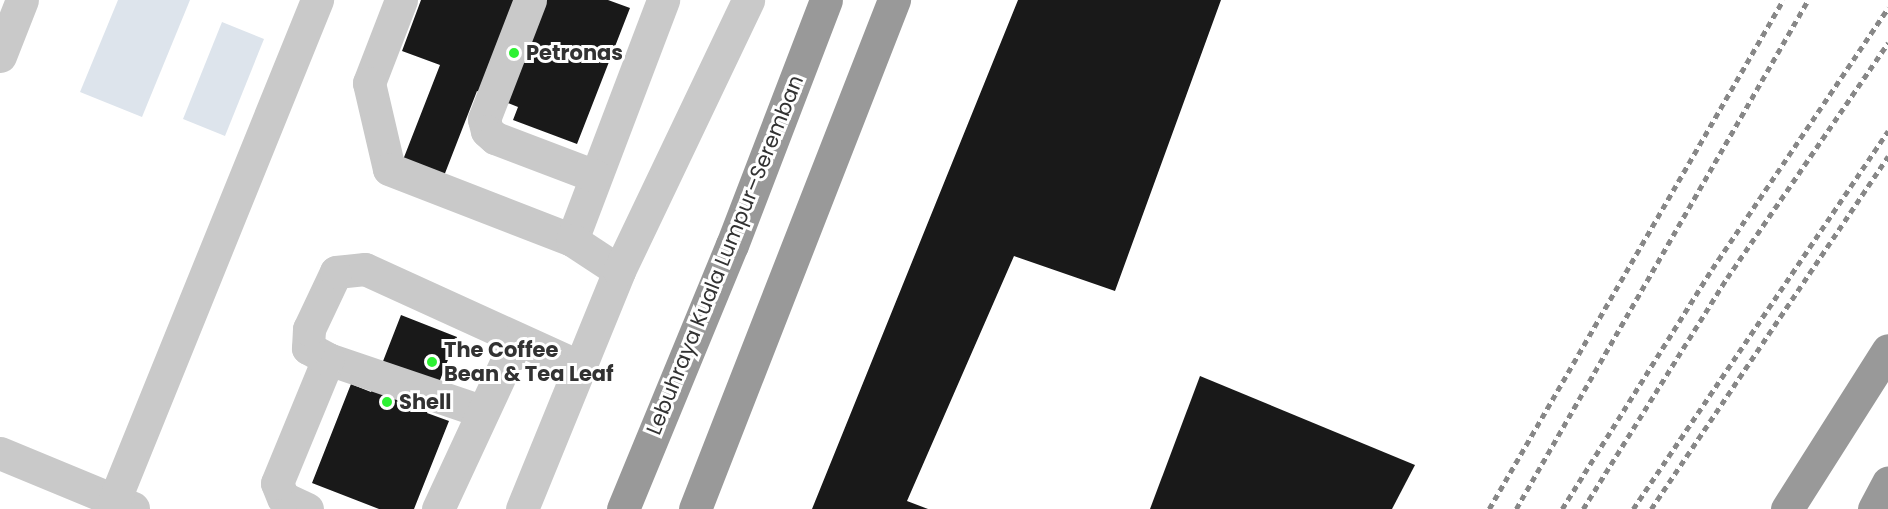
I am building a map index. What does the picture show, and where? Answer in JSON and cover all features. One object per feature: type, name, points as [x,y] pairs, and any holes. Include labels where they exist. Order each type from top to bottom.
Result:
[{"type":"highway","name":"Lebuhraya Kuala Lumpur–Seremban","points":[[623,509],[732,244],[826,0]]},
{"type":"highway","points":[[696,509],[894,0]]},
{"type":"highway","points":[[1787,509],[1888,350]]},
{"type":"highway","points":[[1874,509],[1888,483]]},
{"type":"street","points":[[0,56],[22,0]]},
{"type":"street","points":[[14,459],[111,503],[317,0]]},
{"type":"street","points":[[401,0],[369,83],[389,169],[572,240],[619,271]]},
{"type":"street","points":[[530,0],[484,119],[487,131],[495,138],[595,176]]},
{"type":"street","points":[[522,509],[619,271],[748,0]]},
{"type":"street","points":[[572,240],[652,3]]},
{"type":"street","points":[[481,411],[328,359],[308,348],[309,329],[336,272],[365,269],[580,367]]},
{"type":"street","points":[[438,509],[481,411],[517,339]]},
{"type":"street","points":[[307,509],[283,498],[277,483],[328,359]]},
{"type":"shaded area","points":[[118,0],[190,0],[142,117],[80,92]]},
{"type":"shaded area","points":[[222,22],[264,39],[225,136],[183,119]]},
{"type":"building","points":[[421,0],[608,0],[630,8],[577,144],[513,120],[518,107],[477,91],[442,181],[401,165],[440,65],[402,51]]},
{"type":"building","points":[[1018,0],[1221,0],[1115,291],[1014,256],[907,501],[928,509],[812,509]]},
{"type":"building","name":"Shell","points":[[401,315],[457,337],[427,413],[449,421],[414,509],[379,509],[312,483],[351,384],[371,392]]},
{"type":"building","points":[[1200,376],[1415,465],[1392,509],[1150,509]]},
{"type":"railway","points":[[1489,509],[1783,0]]},
{"type":"railway","points":[[1516,509],[1808,0]]},
{"type":"railway","points":[[1562,509],[1712,269],[1888,8]]},
{"type":"railway","points":[[1583,509],[1727,278],[1888,43]]},
{"type":"railway","points":[[1633,509],[1888,131]]},
{"type":"railway","points":[[1651,509],[1888,156]]},
{"type":"place","name":"Petronas","points":[[514,53]]},
{"type":"place","name":"The Coffee Bean & Tea Leaf","points":[[432,362]]},
{"type":"place","name":"Shell","points":[[387,402]]}]
